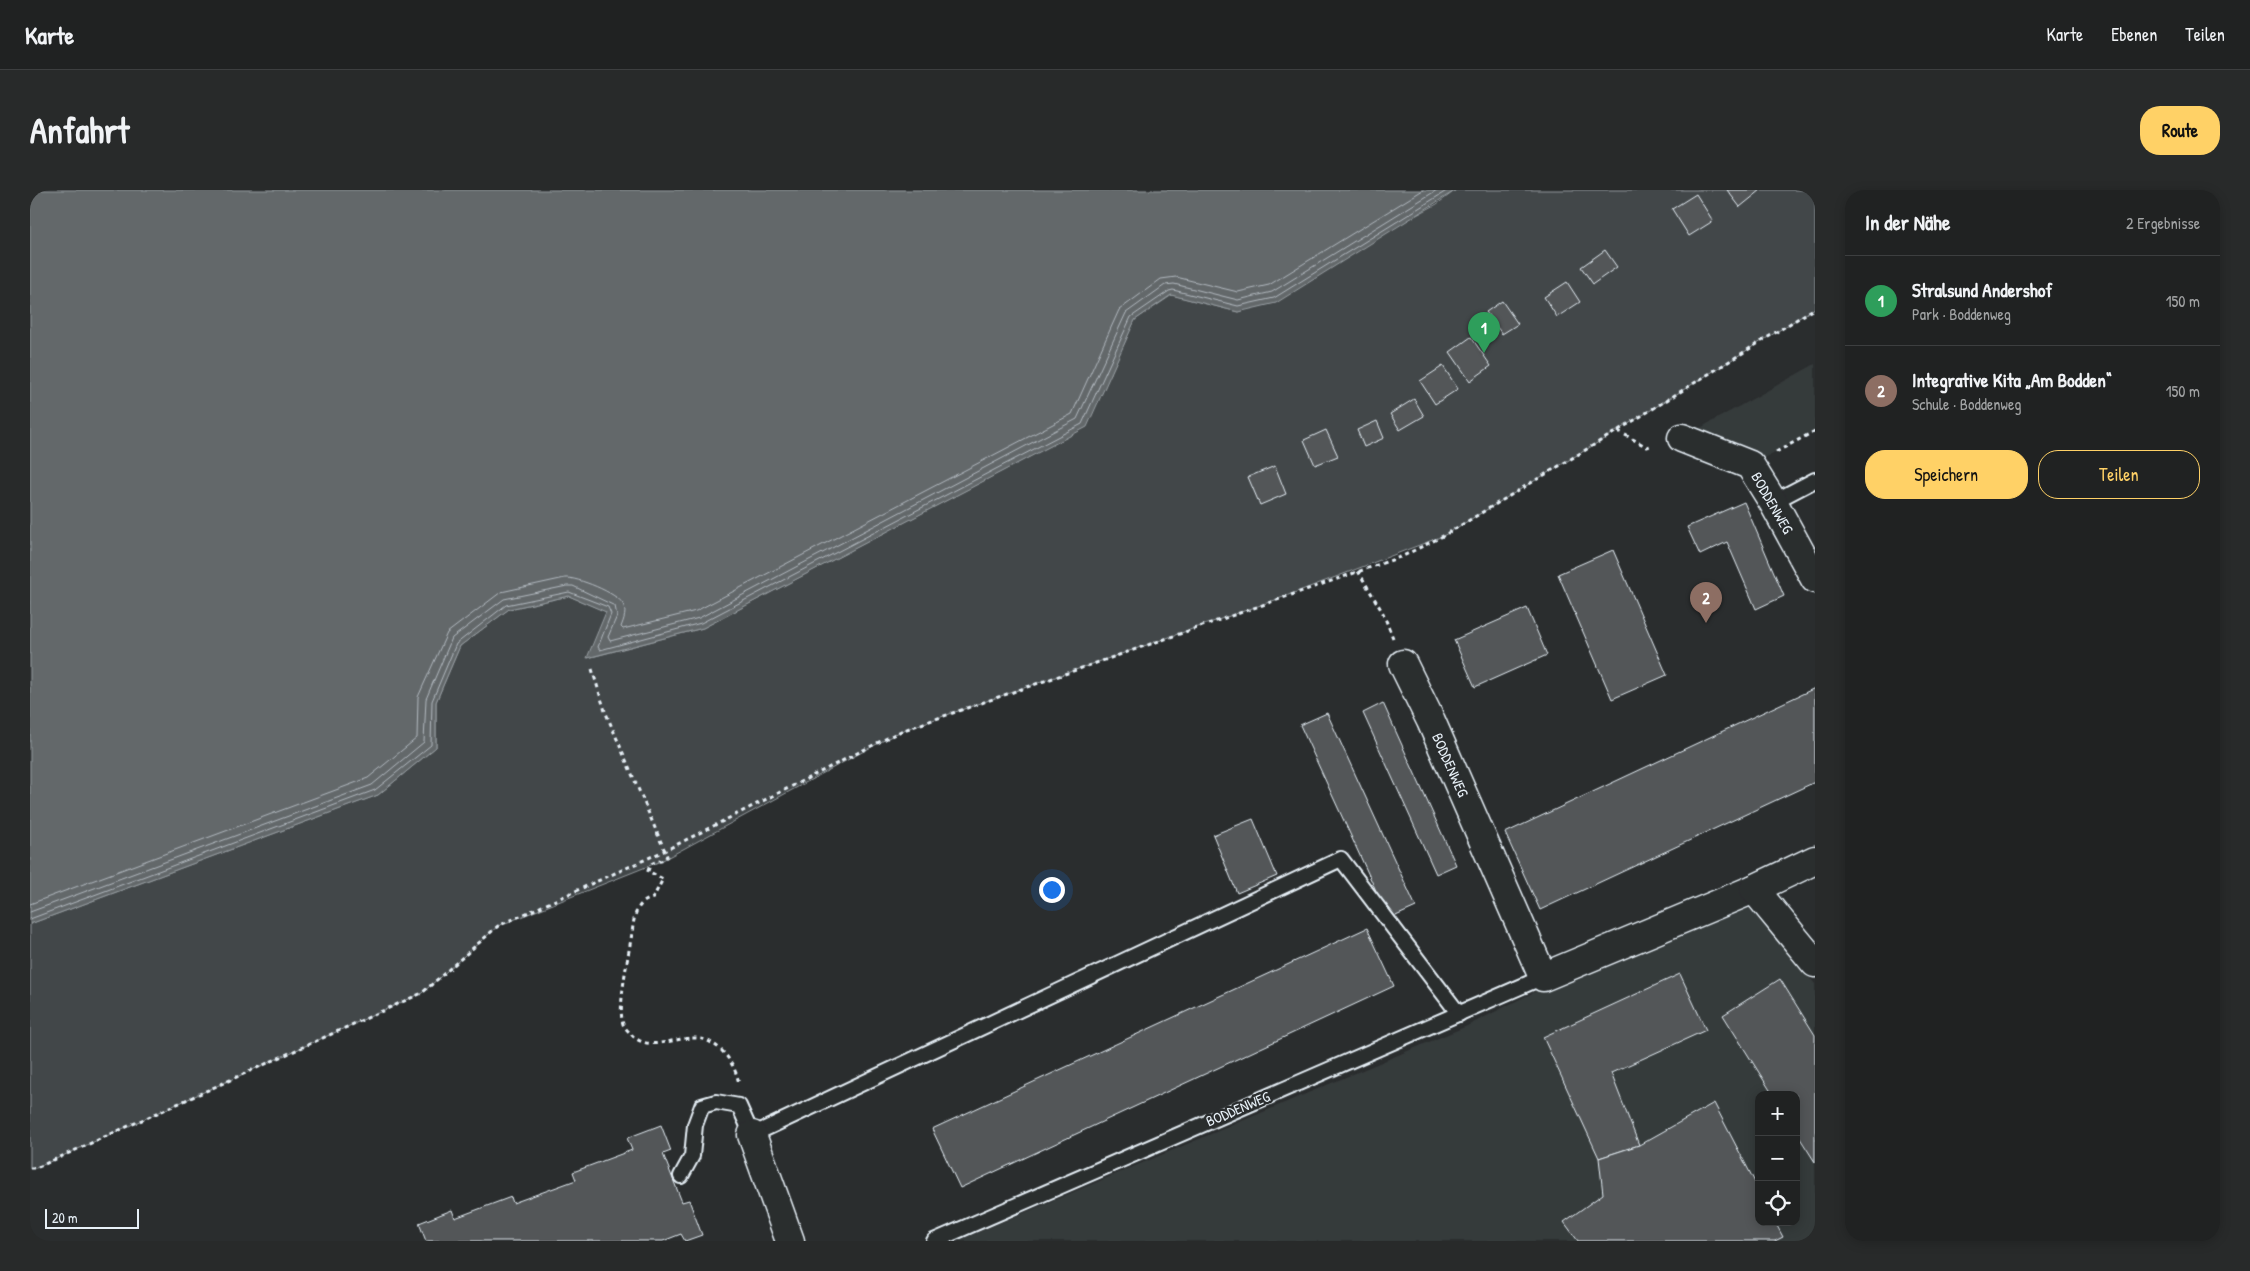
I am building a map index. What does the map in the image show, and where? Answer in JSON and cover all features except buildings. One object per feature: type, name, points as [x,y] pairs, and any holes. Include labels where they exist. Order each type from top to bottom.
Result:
[{"type":"street","name":"BODDENWEG","points":[[1682,438],[1750,465],[1773,502],[1815,580]]},
{"type":"street","name":"BODDENWEG","points":[[1403,664],[1543,977],[1754,889],[1815,860]]},
{"type":"street","points":[[1754,889],[1815,963]]},
{"type":"street","points":[[752,1135],[785,1239]]},
{"type":"lane","points":[[1773,502],[1815,480]]},
{"type":"lane","points":[[681,1176],[692,1156],[695,1125],[702,1106],[716,1102],[739,1106],[752,1135],[1341,859],[1458,1014]]},
{"type":"lane","name":"BODDENWEG","points":[[934,1241],[1543,977]]},
{"type":"path","points":[[30,1168],[54,1160],[422,993],[498,926],[664,851],[901,731],[1403,556],[1443,536],[1815,308]]},
{"type":"path","points":[[1617,431],[1647,446],[1682,438]]},
{"type":"path","points":[[1750,465],[1815,431]]},
{"type":"path","points":[[1358,571],[1383,613]]},
{"type":"path","points":[[592,669],[605,711],[666,856],[664,860],[653,862],[648,871],[663,879],[653,898],[644,900],[638,906],[633,925],[622,1007],[623,1024],[635,1039],[650,1044],[695,1038],[718,1046],[728,1056],[738,1081],[739,1106]]},
{"type":"shaded area","points":[[1456,190],[1815,190],[1815,308],[1443,536],[1278,599],[901,731],[661,861],[498,926],[422,993],[36,1168],[30,1168],[30,924],[378,795],[436,747],[436,702],[460,646],[509,609],[569,596],[607,612],[588,658],[703,628],[1086,427],[1135,320],[1172,295],[1238,312],[1437,204]]},
{"type":"shaded area","points":[[1815,364],[1815,431],[1750,465],[1682,438]]},
{"type":"shaded area","points":[[1747,901],[1815,984],[1815,1241],[957,1241],[1467,1026],[1548,985]]},
{"type":"water","points":[[30,190],[1456,190],[1276,303],[1238,312],[1171,295],[1135,320],[1087,427],[703,628],[587,658],[606,612],[569,596],[509,609],[460,646],[436,702],[436,747],[378,795],[30,924]]},
{"type":"place","name":"Stralsund Andershof","points":[[1484,353]]},
{"type":"place","name":"Integrative Kita „Am Bodden“","points":[[1706,623]]}]
